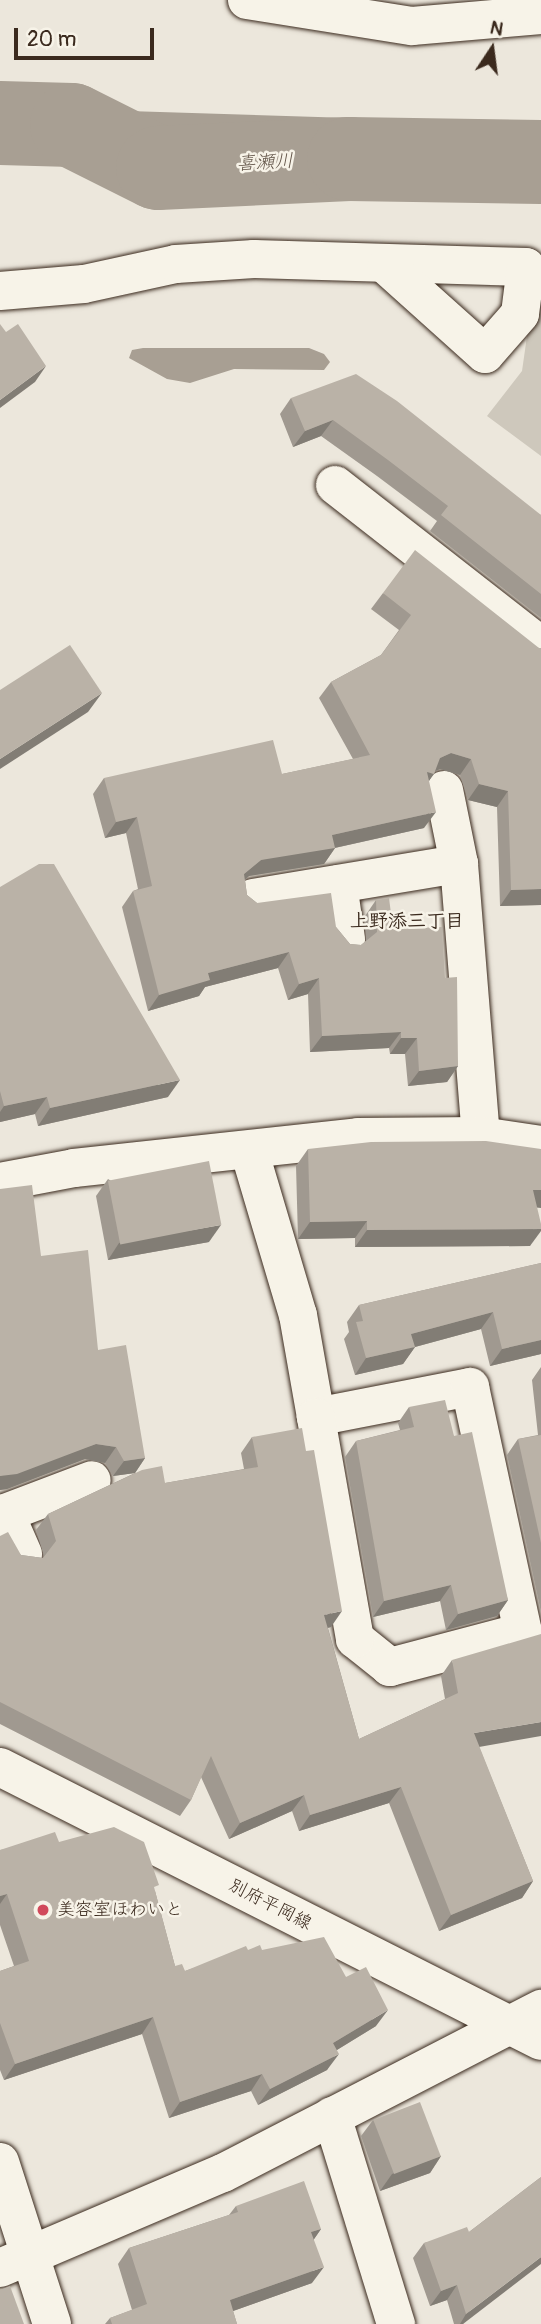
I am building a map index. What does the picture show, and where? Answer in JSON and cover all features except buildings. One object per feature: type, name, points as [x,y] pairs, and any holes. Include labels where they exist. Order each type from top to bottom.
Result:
[{"type":"street","points":[[247,0],[412,26],[541,15]]},
{"type":"street","points":[[0,291],[84,284],[137,269],[215,261],[325,260],[387,266]]},
{"type":"street","points":[[335,485],[541,646]]},
{"type":"street","points":[[444,790],[460,864],[481,1136]]},
{"type":"street","points":[[253,898],[460,864]]},
{"type":"street","points":[[338,884],[346,939]]},
{"type":"street","points":[[0,1182],[74,1168],[358,1137],[481,1136],[541,1145]]},
{"type":"street","points":[[248,1150],[298,1315],[355,1639],[390,1667],[532,1630],[470,1387],[316,1417]]},
{"type":"street","points":[[23,1554],[3,1514],[92,1480]]},
{"type":"street","name":"別府平岡線","points":[[0,1767],[531,2026]]},
{"type":"street","points":[[15,2263],[223,2173],[332,2116],[531,2026]]},
{"type":"street","points":[[332,2116],[396,2324]]},
{"type":"street","points":[[0,2162],[15,2263],[52,2324]]},
{"type":"shaded area","points":[[0,107],[541,124],[541,162],[349,159],[158,168],[0,143]]},
{"type":"shaded area","points":[[541,300],[541,456],[487,416],[522,371],[532,301]]},
{"type":"shaded area","points":[[309,348],[324,354],[330,362],[324,370],[234,369],[190,383],[167,379],[129,358],[132,350]]},
{"type":"waterway","name":"喜瀬川","points":[[0,123],[72,125],[158,168],[349,159],[541,162]]},
{"type":"place","name":"美容室ほわいと","points":[[43,1910]]},
{"type":"district","name":"上野添三丁目","points":[[407,922]]}]
